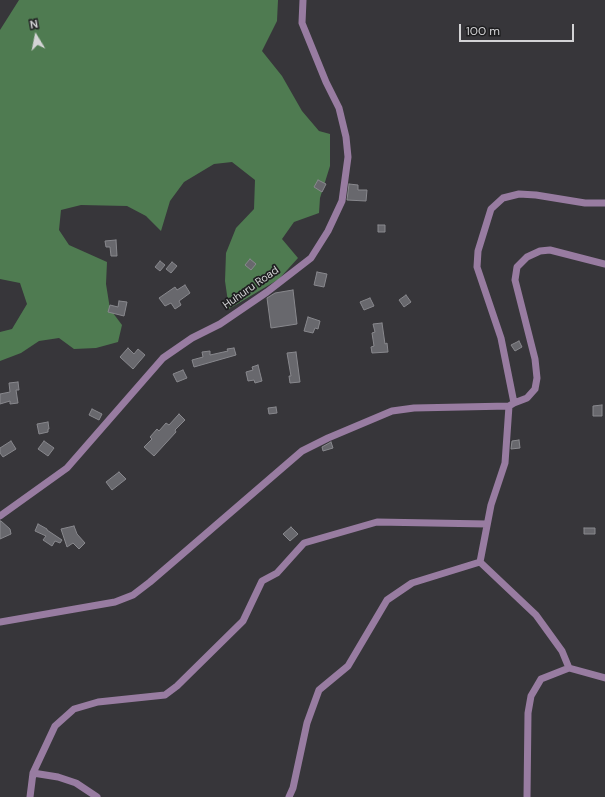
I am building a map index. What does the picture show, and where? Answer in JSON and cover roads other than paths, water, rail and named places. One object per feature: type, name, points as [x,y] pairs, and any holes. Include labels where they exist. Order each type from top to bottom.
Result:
[{"type":"street","name":"Huhuru Road","points":[[0,516],[68,468],[163,358],[238,312],[312,258],[328,231],[342,201],[348,157],[346,137],[339,108],[326,82],[302,23],[303,0]]},
{"type":"street","points":[[480,562],[491,505],[505,463],[512,404],[501,338],[477,267],[478,251],[491,209],[503,198],[519,194],[536,195],[585,204],[605,203]]},
{"type":"street","points":[[0,622],[115,602],[133,594],[156,577],[302,450],[328,438],[392,411],[414,408],[512,404],[527,398],[535,390],[537,378],[535,359],[515,280],[517,267],[527,257],[540,251],[550,250],[605,264]]},
{"type":"street","points":[[30,797],[33,773],[54,726],[74,709],[98,702],[165,695],[177,686],[243,621],[262,581],[277,573],[304,543],[377,522],[487,524]]},
{"type":"street","points":[[480,562],[536,615],[562,651],[570,668]]},
{"type":"street","points":[[289,797],[293,788],[307,723],[319,690],[348,666],[386,600],[412,583],[480,562]]},
{"type":"street","points":[[527,797],[528,713],[531,696],[542,679],[570,668],[605,678]]},
{"type":"street","points":[[33,773],[58,777],[76,783],[97,797]]}]
